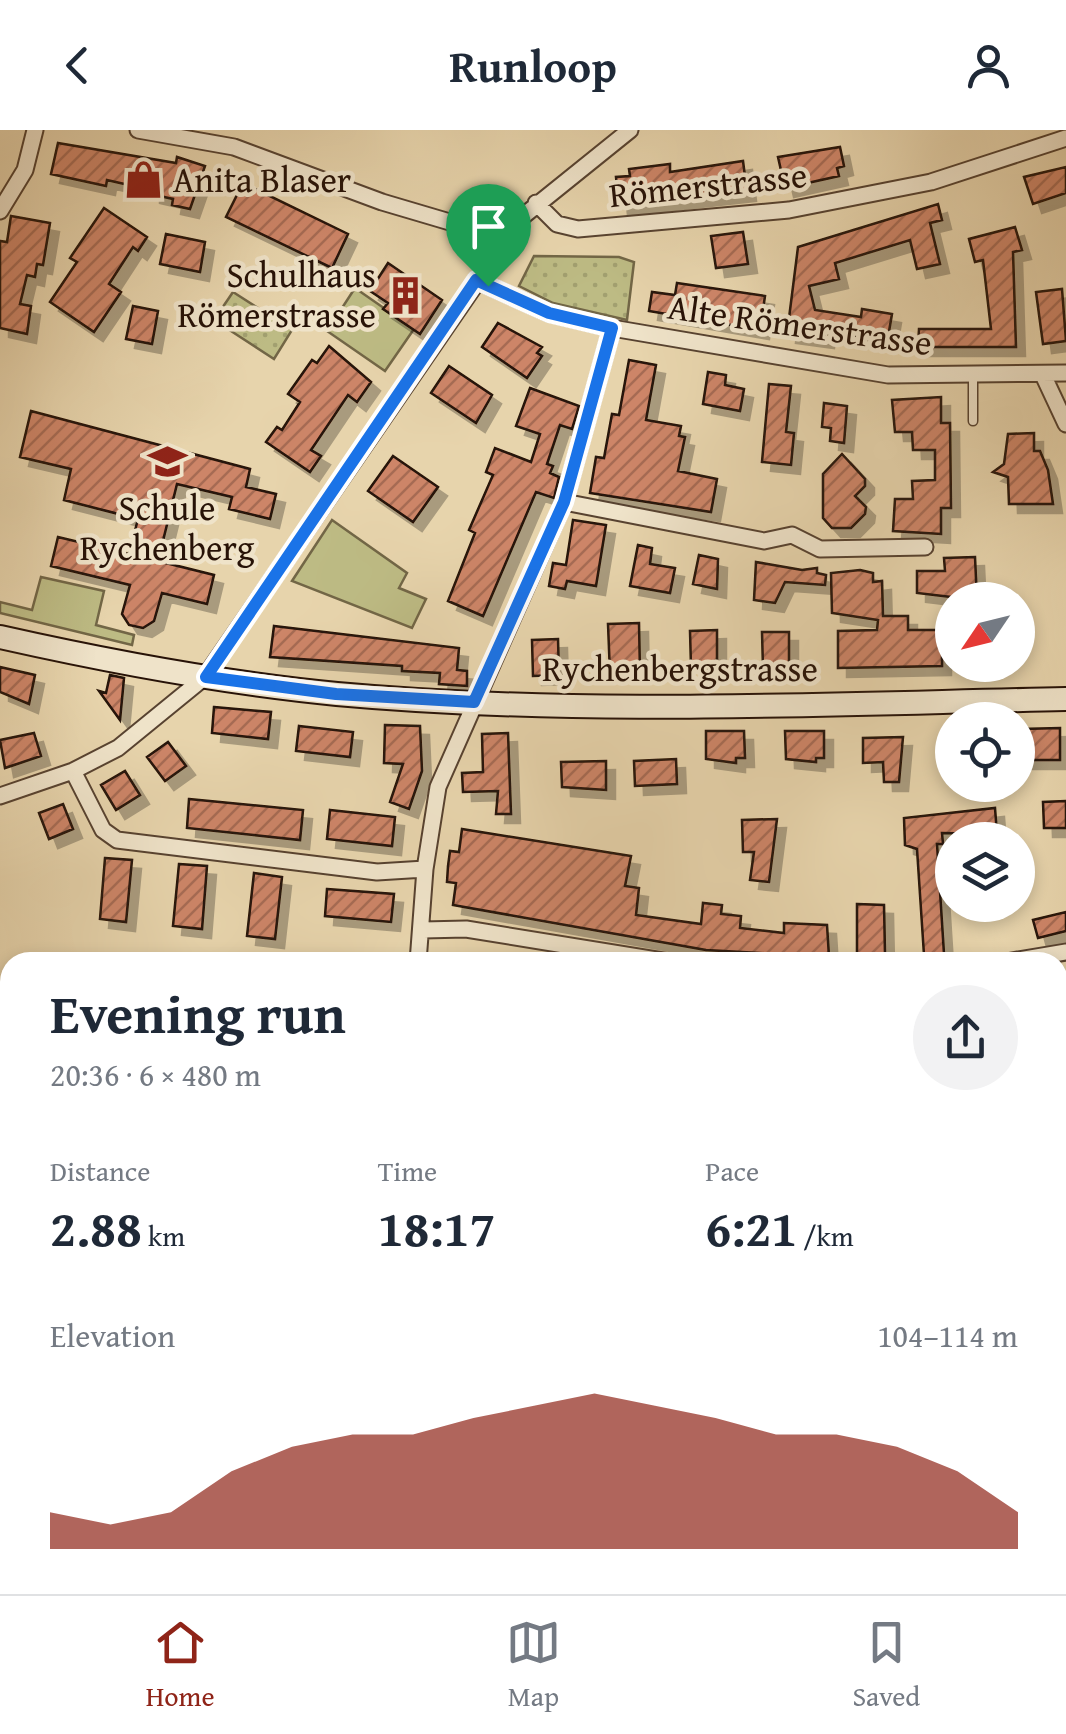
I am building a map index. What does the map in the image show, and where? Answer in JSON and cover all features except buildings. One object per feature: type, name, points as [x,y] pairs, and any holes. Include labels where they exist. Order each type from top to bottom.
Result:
[{"type":"street","points":[[0,212],[25,170],[35,130]]},
{"type":"street","points":[[138,130],[234,147],[470,228],[501,244]]},
{"type":"street","points":[[0,796],[74,771],[118,748],[206,677],[501,244],[536,203],[630,130]]},
{"type":"street","name":"Römerstrasse","points":[[536,203],[557,224],[578,229],[789,210],[931,182],[1066,138]]},
{"type":"street","name":"Alte Römerstrasse","points":[[476,280],[549,313],[612,328],[888,375],[1066,374]]},
{"type":"street","points":[[420,952],[425,869],[438,787],[564,502],[612,328]]},
{"type":"street","points":[[1044,377],[1066,424]]},
{"type":"street","points":[[564,502],[764,541],[792,535],[820,550],[924,546]]},
{"type":"street","name":"Rychenbergstrasse","points":[[0,637],[206,677],[336,694],[597,706],[1066,700]]},
{"type":"street","points":[[74,771],[103,830],[116,840],[377,872],[425,869]]},
{"type":"street","points":[[423,930],[466,929],[607,952]]},
{"type":"lane","points":[[973,376],[973,421]]},
{"type":"green space","points":[[534,256],[619,257],[634,262],[627,320],[553,303],[519,286]]},
{"type":"green space","points":[[355,288],[414,329],[385,371],[327,331]]},
{"type":"green space","points":[[233,292],[292,330],[274,359],[214,320]]},
{"type":"green space","points":[[332,520],[407,573],[399,588],[426,599],[412,628],[292,581]]},
{"type":"green space","points":[[41,577],[104,591],[96,625],[134,635],[132,645],[0,613],[0,602],[32,610]]},
{"type":"place","name":"Anita Blaser","points":[[143,180]]},
{"type":"place","name":"Schulhaus Römerstrasse","points":[[406,295]]},
{"type":"place","name":"Schule Rychenberg","points":[[167,461]]},
{"type":"route","points":[[476,280],[488,286],[549,313],[612,328],[564,502],[474,702],[336,694],[206,677],[476,280]]}]
